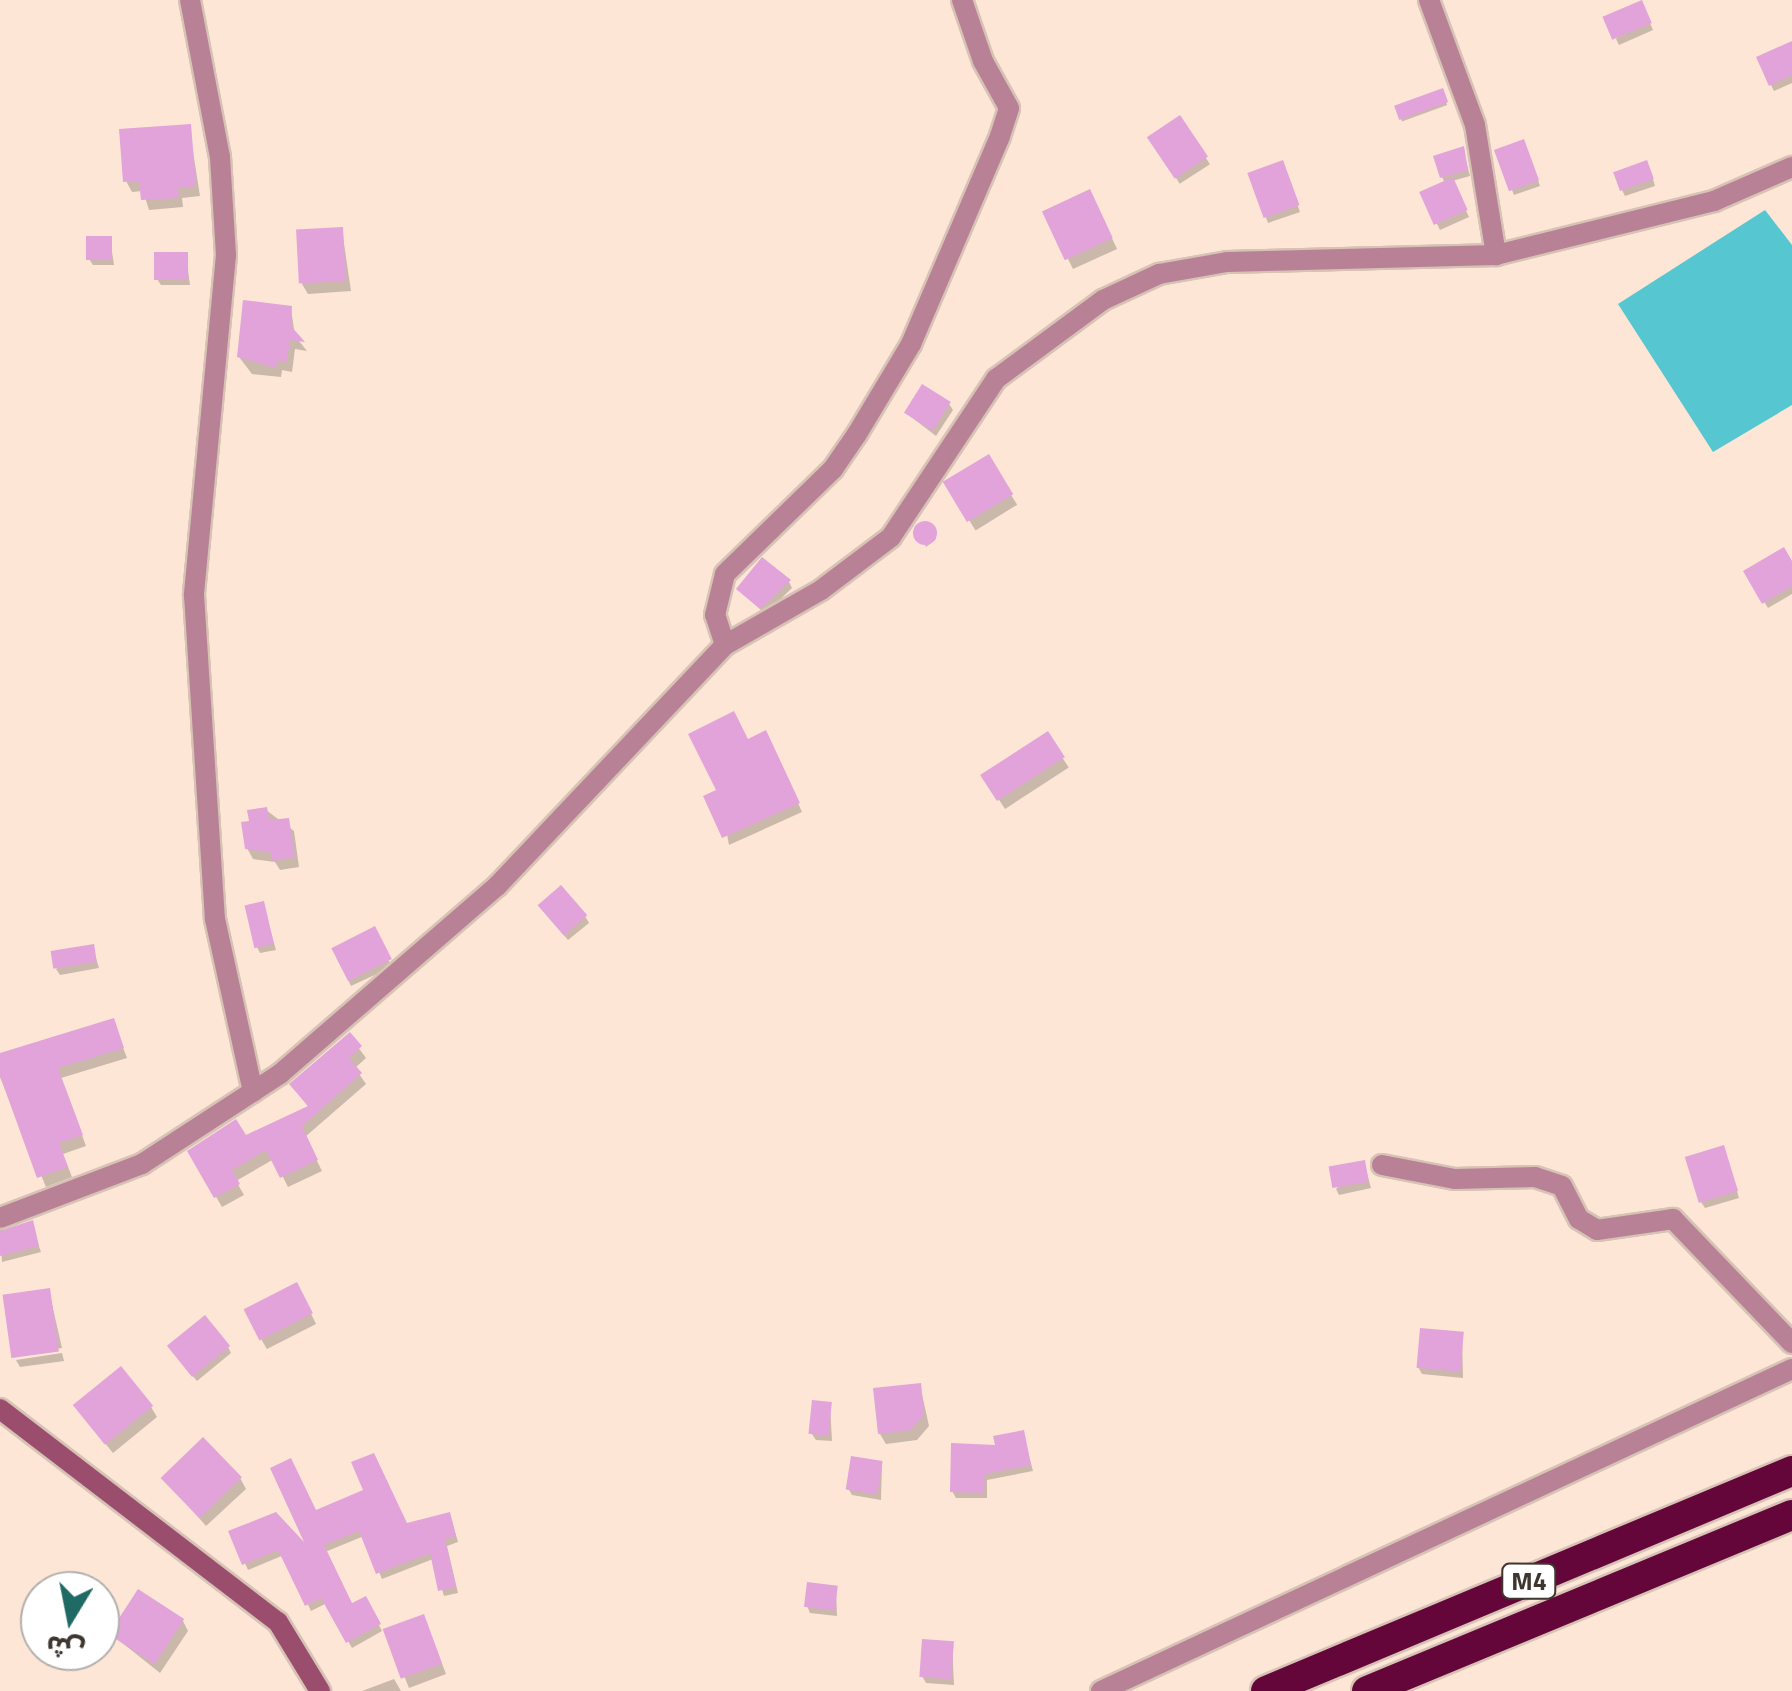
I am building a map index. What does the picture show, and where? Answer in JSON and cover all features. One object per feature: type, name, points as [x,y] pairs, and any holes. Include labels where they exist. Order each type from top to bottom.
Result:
[{"type":"highway","name":"M4","points":[[1266,1691],[1792,1471]]},
{"type":"highway","name":"M4","points":[[1367,1691],[1792,1515]]},
{"type":"street","points":[[190,0],[220,157],[226,255],[194,595],[215,919],[253,1092]]},
{"type":"street","points":[[725,645],[715,614],[725,574],[834,469],[858,434],[912,344],[1000,136],[1009,108],[982,61],[962,0]]},
{"type":"street","points":[[1429,0],[1474,124],[1496,256]]},
{"type":"street","points":[[0,1218],[142,1164],[253,1092],[497,886],[725,645],[821,590],[891,537],[996,379],[1103,300],[1158,274],[1227,262],[1496,256],[1714,201],[1792,167]]},
{"type":"street","points":[[1382,1165],[1454,1178],[1548,1181],[1562,1186],[1578,1219],[1596,1230],[1673,1218],[1792,1343]]},
{"type":"street","points":[[1102,1691],[1792,1370]]},
{"type":"street","points":[[0,1410],[278,1622],[320,1691]]},
{"type":"water","points":[[1765,210],[1792,245],[1792,405],[1713,452],[1618,304]]},
{"type":"building","points":[[1642,0],[1652,23],[1612,40],[1602,17]]},
{"type":"building","points":[[1792,41],[1792,75],[1769,86],[1756,57]]},
{"type":"building","points":[[1443,88],[1448,102],[1399,120],[1394,106]]},
{"type":"building","points":[[1180,115],[1208,156],[1175,179],[1147,137]]},
{"type":"building","points":[[191,124],[196,186],[178,188],[179,198],[141,200],[139,181],[123,182],[119,129]]},
{"type":"building","points":[[1524,139],[1539,180],[1509,191],[1494,150]]},
{"type":"building","points":[[1464,146],[1468,170],[1440,178],[1433,156]]},
{"type":"building","points":[[1283,160],[1299,205],[1264,218],[1247,173]]},
{"type":"building","points":[[1647,160],[1654,179],[1620,191],[1613,172]]},
{"type":"building","points":[[1453,177],[1468,210],[1434,225],[1419,192]]},
{"type":"building","points":[[1090,189],[1113,238],[1065,260],[1042,211]]},
{"type":"building","points":[[343,227],[346,281],[299,283],[296,229]]},
{"type":"building","points":[[86,236],[112,236],[112,260],[86,260]]},
{"type":"building","points":[[154,252],[188,252],[188,280],[154,280]]},
{"type":"building","points":[[243,300],[292,306],[291,326],[305,342],[290,340],[287,362],[277,361],[276,368],[237,357]]},
{"type":"building","points":[[922,384],[951,402],[933,431],[904,413]]},
{"type":"building","points":[[989,454],[1013,494],[967,522],[943,482]]},
{"type":"building","points":[[925,521],[937,533],[925,545],[913,533]]},
{"type":"building","points":[[1784,547],[1792,561],[1792,586],[1762,604],[1743,571]]},
{"type":"building","points":[[762,557],[791,580],[760,609],[736,589]]},
{"type":"building","points":[[734,711],[748,739],[766,730],[800,803],[722,838],[703,796],[716,790],[688,734]]},
{"type":"building","points":[[1048,731],[1065,757],[997,801],[980,775]]},
{"type":"building","points":[[267,807],[269,820],[289,818],[295,857],[272,861],[270,852],[245,849],[241,822],[249,821],[247,810]]},
{"type":"building","points":[[561,885],[587,915],[564,936],[538,905]]},
{"type":"building","points":[[264,901],[274,944],[254,948],[245,905]]},
{"type":"building","points":[[375,926],[392,959],[348,981],[331,948]]},
{"type":"building","points":[[94,944],[97,962],[53,969],[51,951]]},
{"type":"building","points":[[114,1018],[124,1048],[58,1068],[83,1135],[59,1143],[68,1167],[37,1178],[0,1076],[0,1053]]},
{"type":"building","points":[[350,1032],[362,1046],[349,1058],[362,1073],[302,1126],[318,1160],[280,1178],[266,1150],[232,1170],[240,1184],[214,1198],[187,1151],[236,1119],[246,1135],[308,1106],[289,1084]]},
{"type":"building","points":[[1724,1145],[1738,1191],[1699,1203],[1685,1157]]},
{"type":"building","points":[[1365,1160],[1369,1182],[1332,1188],[1329,1166]]},
{"type":"building","points":[[33,1220],[39,1246],[0,1256],[0,1231]]},
{"type":"building","points":[[297,1282],[313,1313],[259,1340],[244,1309]]},
{"type":"building","points":[[50,1288],[59,1351],[11,1358],[2,1295]]},
{"type":"building","points":[[205,1315],[230,1346],[192,1377],[167,1346]]},
{"type":"building","points":[[1420,1328],[1464,1332],[1460,1372],[1417,1368]]},
{"type":"building","points":[[121,1366],[153,1406],[105,1445],[73,1405]]},
{"type":"building","points":[[921,1383],[924,1415],[911,1430],[878,1434],[873,1388]]},
{"type":"building","points":[[812,1400],[832,1402],[828,1436],[808,1434]]},
{"type":"building","points":[[1024,1430],[1031,1465],[985,1474],[984,1493],[950,1492],[951,1443],[995,1445],[993,1436]]},
{"type":"building","points":[[203,1437],[242,1477],[199,1518],[161,1478]]},
{"type":"building","points":[[374,1453],[407,1523],[450,1512],[456,1536],[445,1539],[456,1587],[438,1591],[430,1553],[376,1574],[359,1531],[324,1545],[352,1603],[366,1596],[381,1624],[346,1643],[321,1598],[305,1606],[278,1550],[242,1565],[228,1531],[276,1512],[304,1542],[270,1468],[291,1458],[316,1510],[363,1490],[351,1462]]},
{"type":"building","points":[[851,1456],[883,1461],[877,1495],[846,1490]]},
{"type":"building","points":[[807,1582],[838,1586],[835,1611],[804,1607]]},
{"type":"building","points":[[138,1589],[184,1619],[155,1664],[120,1642],[120,1617]]},
{"type":"building","points":[[424,1614],[442,1664],[401,1679],[383,1629]]},
{"type":"building","points":[[922,1639],[954,1641],[951,1679],[919,1677]]}]
